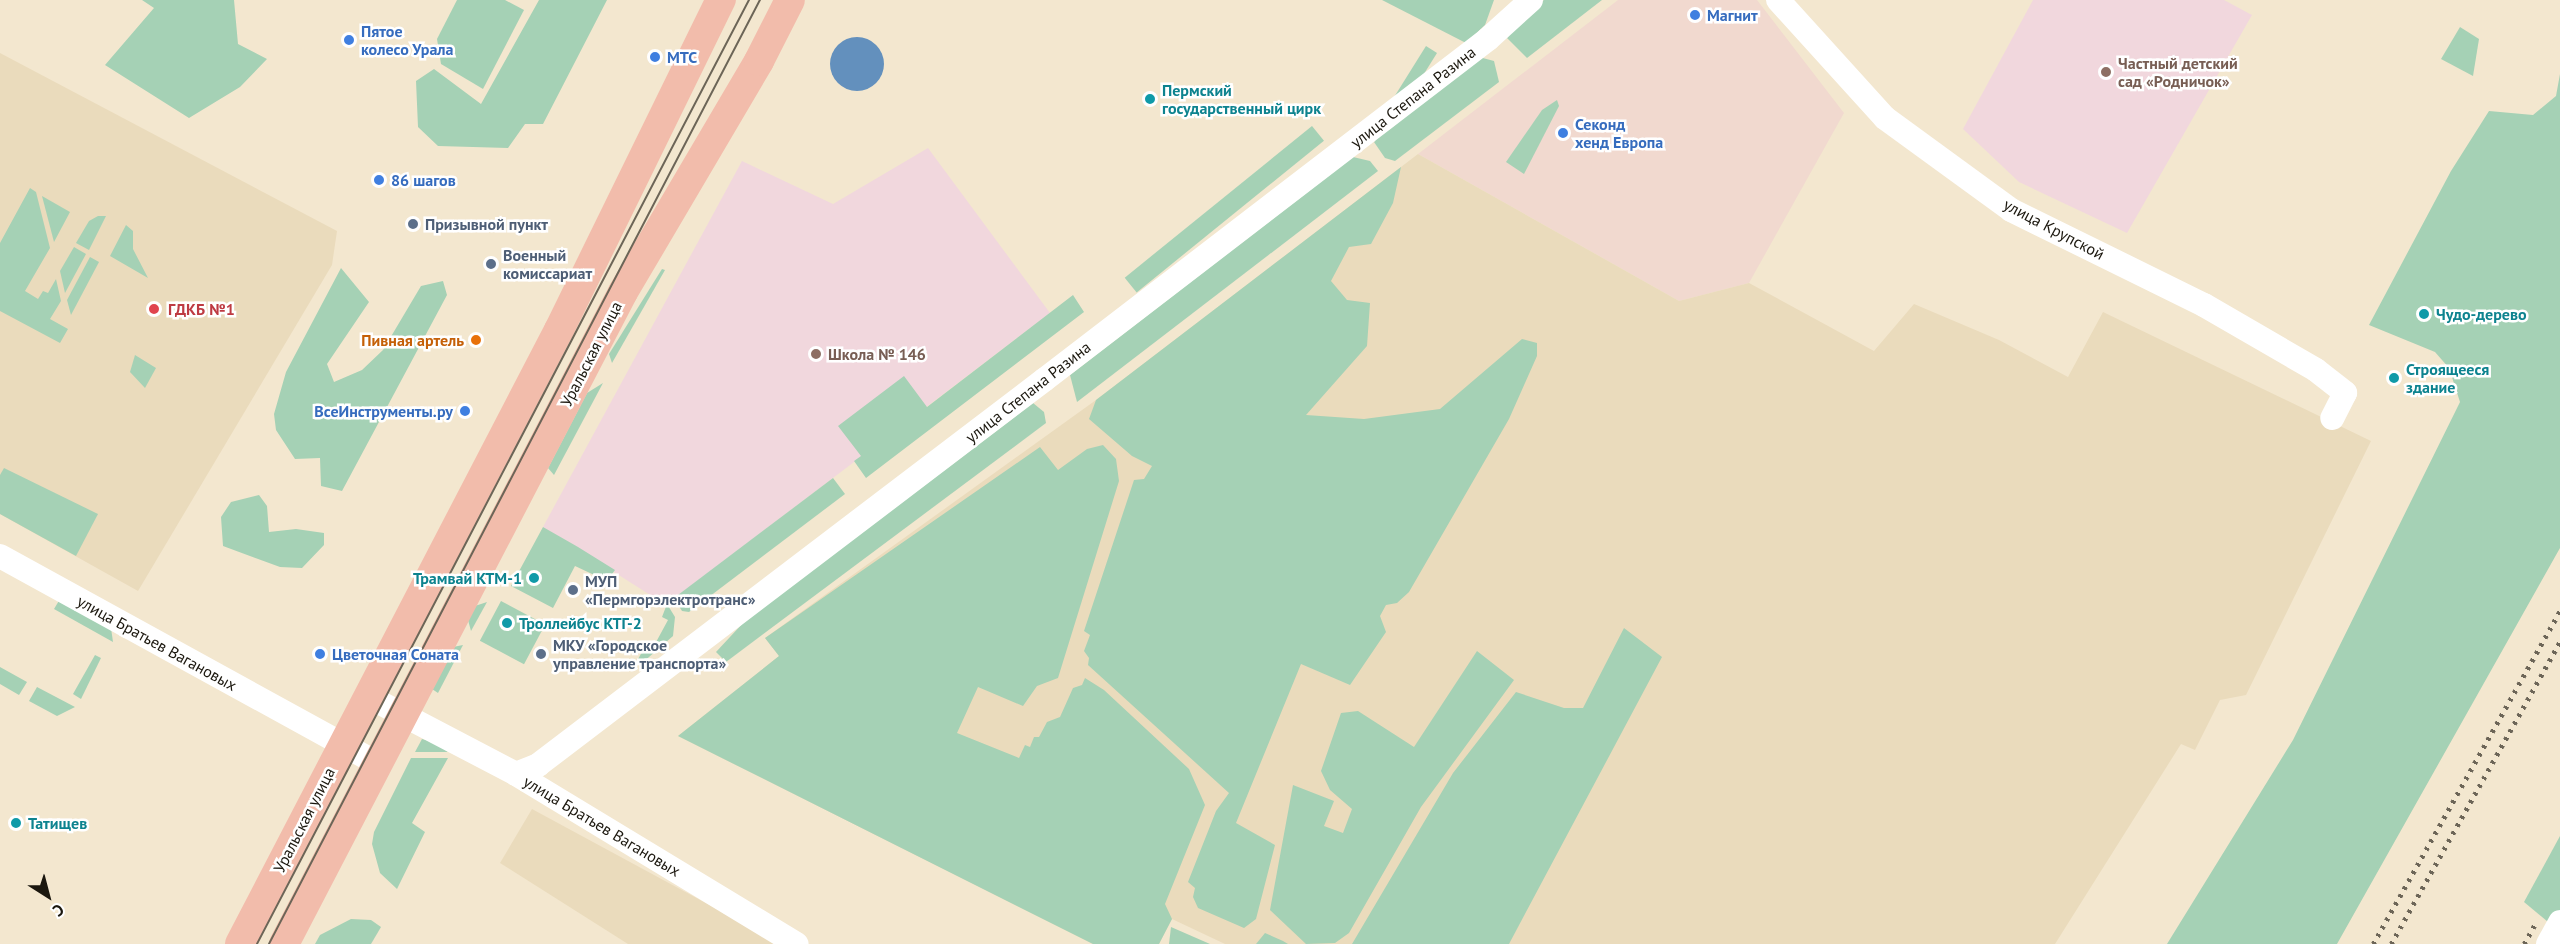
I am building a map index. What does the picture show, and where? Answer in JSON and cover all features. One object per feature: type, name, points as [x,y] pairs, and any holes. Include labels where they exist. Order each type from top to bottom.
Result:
[{"type":"main road","name":"Уральская улица","points":[[240,944],[600,250],[721,0]]},
{"type":"main road","name":"Уральская улица","points":[[284,944],[623,292],[759,61],[790,0]]},
{"type":"street","name":"улица Степана Разина","points":[[516,774],[538,765],[1044,380],[1488,39],[1531,0]]},
{"type":"street","name":"улица Крупской","points":[[1778,0],[1885,118],[2011,210],[2204,305],[2316,370],[2344,393],[2332,418]]},
{"type":"street","name":"улица Братьев Вагановых","points":[[0,556],[378,764]]},
{"type":"street","points":[[369,697],[404,715]]},
{"type":"street","name":"улица Братьев Вагановых","points":[[404,715],[516,774],[797,944]]},
{"type":"street","points":[[2548,944],[2560,922]]},
{"type":"shaded area","points":[[1618,0],[1757,0],[1844,113],[1749,283],[1679,301],[1418,154]]},
{"type":"shaded area","name":"Частный детский сад «Родничок»","points":[[2033,0],[2224,0],[2252,15],[2127,233],[2019,182],[1963,129]]},
{"type":"shaded area","name":"ГДКБ №1","points":[[0,53],[337,231],[332,265],[138,591],[0,514]]},
{"type":"shaded area","name":"Школа № 146","points":[[928,148],[1050,313],[666,605],[543,527],[742,161],[833,204]]},
{"type":"shaded area","points":[[1418,154],[1679,301],[1749,283],[1874,351],[1914,304],[1999,340],[2068,377],[2103,312],[2371,441],[2246,695],[2220,700],[2195,750],[2181,744],[2055,944],[1225,944],[1172,919],[1159,944],[1093,944],[678,736],[779,656],[765,638],[1096,400]]},
{"type":"shaded area","points":[[532,809],[780,944],[628,944],[500,863]]},
{"type":"green space","points":[[142,0],[234,0],[238,44],[267,59],[240,87],[189,118],[105,65],[154,8]]},
{"type":"green space","points":[[457,0],[505,0],[524,10],[483,89],[441,64],[437,39]]},
{"type":"green space","points":[[539,0],[607,0],[543,124],[525,124],[508,148],[438,146],[418,127],[416,81],[434,69],[481,104]]},
{"type":"green space","points":[[1382,0],[1494,0],[1485,25],[1466,43]]},
{"type":"green space","points":[[1544,0],[1602,0],[1527,58],[1507,38],[1526,13]]},
{"type":"green space","points":[[2460,27],[2479,39],[2473,76],[2441,59]]},
{"type":"green space","points":[[1426,46],[1437,53],[1380,144],[1369,137]]},
{"type":"green space","points":[[1479,57],[1494,61],[1499,82],[1395,161],[1385,158],[1374,142]]},
{"type":"green space","points":[[2560,74],[2560,548],[2337,944],[2167,944],[2293,740],[2460,402],[2449,368],[2435,352],[2369,325],[2451,171],[2489,111],[2533,115],[2556,96]]},
{"type":"green space","points":[[1557,100],[1559,106],[1524,174],[1506,162],[1542,110]]},
{"type":"green space","points":[[1312,126],[1324,141],[1137,292],[1125,278]]},
{"type":"green space","points":[[1353,157],[1370,161],[1378,171],[1077,402],[1070,375]]},
{"type":"green space","points":[[1401,167],[1393,203],[1371,244],[1349,247],[1331,281],[1347,300],[1370,303],[1367,346],[1306,415],[1364,419],[1440,409],[1522,339],[1537,343],[1537,356],[1509,419],[1409,592],[1397,603],[1386,605],[1380,616],[1386,632],[1350,685],[1301,664],[1236,823],[1275,845],[1256,919],[1244,928],[1198,908],[1193,897],[1195,888],[1188,882],[1216,811],[1229,793],[1088,665],[1089,658],[1084,651],[1090,635],[1084,631],[1134,480],[1144,479],[1152,466],[1132,456],[1089,419],[1096,400]]},
{"type":"green space","points":[[30,188],[36,192],[50,248],[25,291],[38,299],[43,291],[48,293],[56,279],[61,301],[50,319],[68,329],[60,343],[0,311],[0,243]]},
{"type":"green space","points":[[42,196],[70,212],[54,242]]},
{"type":"green space","points":[[98,216],[106,216],[89,250],[76,243],[89,221]]},
{"type":"green space","points":[[126,225],[133,231],[133,249],[148,278],[110,256]]},
{"type":"green space","points":[[74,247],[86,254],[65,293],[60,271]]},
{"type":"green space","points":[[90,257],[99,262],[71,315],[67,300]]},
{"type":"green space","points":[[341,268],[369,302],[327,364],[334,382],[362,370],[383,350],[421,286],[443,281],[447,295],[342,491],[321,486],[320,458],[295,459],[276,430],[274,414],[286,372]]},
{"type":"green space","points":[[662,269],[665,270],[612,363],[609,354]]},
{"type":"green space","points":[[1073,295],[1084,312],[866,478],[854,461],[861,456],[838,426],[904,376],[927,407]]},
{"type":"green space","points":[[135,355],[156,368],[145,388],[130,372]]},
{"type":"green space","points":[[603,383],[554,475],[548,468],[587,393]]},
{"type":"green space","points":[[1033,403],[1044,412],[1046,423],[726,662],[716,652],[743,623]]},
{"type":"green space","points":[[1103,445],[1116,459],[1119,481],[1058,678],[1037,686],[1023,706],[978,687],[957,733],[1019,758],[1025,745],[1030,747],[1034,737],[1039,737],[1047,722],[1060,717],[1073,688],[1082,685],[1085,678],[1104,690],[1189,769],[1205,805],[1165,904],[1172,919],[1159,944],[1093,944],[678,736],[779,656],[765,638],[1040,447],[1058,470],[1087,449]]},
{"type":"green space","points":[[4,468],[98,514],[76,556],[0,514],[0,475]]},
{"type":"green space","points":[[833,478],[845,494],[689,612],[682,611],[674,598]]},
{"type":"green space","points":[[259,495],[267,506],[269,532],[296,529],[324,533],[324,545],[302,568],[280,567],[223,546],[221,517],[231,502]]},
{"type":"green space","points":[[543,527],[615,570],[607,581],[575,566],[553,608],[511,586]]},
{"type":"green space","points":[[60,599],[111,628],[113,642],[54,609]]},
{"type":"green space","points":[[501,601],[545,624],[524,664],[480,641]]},
{"type":"green space","points":[[487,602],[471,631],[468,620],[475,606]]},
{"type":"green space","points":[[667,604],[675,617],[673,636],[641,664],[637,661],[648,641],[655,644],[668,620],[662,617]]},
{"type":"green space","points":[[1624,628],[1662,657],[1509,944],[1352,944],[1453,773],[1516,692],[1564,708],[1583,708]]},
{"type":"green space","points":[[463,645],[438,693],[432,689],[453,647]]},
{"type":"green space","points":[[1477,651],[1514,680],[1421,807],[1349,933],[1335,943],[1306,944],[1270,910],[1293,785],[1334,801],[1324,826],[1343,833],[1352,809],[1330,790],[1321,771],[1341,713],[1358,711],[1414,747]]},
{"type":"green space","points":[[95,655],[101,658],[81,699],[73,694]]},
{"type":"green space","points":[[0,667],[27,682],[19,695],[0,684]]},
{"type":"green space","points":[[37,687],[75,707],[57,716],[29,701]]},
{"type":"green space","points":[[422,739],[434,742],[448,752],[415,752]]},
{"type":"green space","points":[[411,758],[448,758],[412,823],[425,832],[397,889],[380,873],[372,844],[374,832]]},
{"type":"green space","points":[[2560,836],[2560,932],[2524,902]]},
{"type":"green space","points":[[351,919],[371,920],[381,927],[371,944],[315,944],[320,935]]},
{"type":"green space","points":[[1171,927],[1210,944],[1169,944]]},
{"type":"green space","points":[[1265,933],[1283,941],[1288,944],[1256,944]]},
{"type":"water","points":[[852,37],[862,37],[872,41],[880,49],[884,64],[880,79],[872,87],[862,91],[852,91],[842,87],[834,79],[830,69],[830,59],[834,49],[842,41]]},
{"type":"tram line","points":[[257,944],[749,0]]},
{"type":"tram line","points":[[269,944],[760,0]]},
{"type":"railway","points":[[2373,944],[2560,611]]},
{"type":"railway","points":[[2391,944],[2560,642]]},
{"type":"railway","points":[[2524,944],[2535,924]]},
{"type":"place","name":"Магнит","points":[[1695,15]]},
{"type":"place","name":"Пятое колесо Урала","points":[[349,40]]},
{"type":"place","name":"МТС","points":[[655,57]]},
{"type":"place","name":"Частный детский сад «Родничок»","points":[[2106,72]]},
{"type":"place","name":"Пермский государственный цирк","points":[[1150,99]]},
{"type":"place","name":"Секонд хенд Европа","points":[[1563,133]]},
{"type":"place","name":"86 шагов","points":[[379,180]]},
{"type":"place","name":"Призывной пункт","points":[[413,224]]},
{"type":"place","name":"Военный комиссариат","points":[[491,264]]},
{"type":"place","name":"ГДКБ №1","points":[[154,309]]},
{"type":"place","name":"Чудо-дерево","points":[[2424,314]]},
{"type":"place","name":"Пивная артель","points":[[476,340]]},
{"type":"place","name":"Школа № 146","points":[[816,354]]},
{"type":"place","name":"Строящееся здание","points":[[2394,378]]},
{"type":"place","name":"ВсеИнструменты.ру","points":[[465,411]]},
{"type":"place","name":"Трамвай КТМ-1","points":[[534,578]]},
{"type":"place","name":"МУП «Пермгорэлектротранс»","points":[[573,590]]},
{"type":"place","name":"Троллейбус КТГ-2","points":[[507,623]]},
{"type":"place","name":"Цветочная Соната","points":[[320,654]]},
{"type":"place","name":"МКУ «Городское управление транспорта»","points":[[541,654]]},
{"type":"place","name":"Татищев","points":[[16,823]]}]
